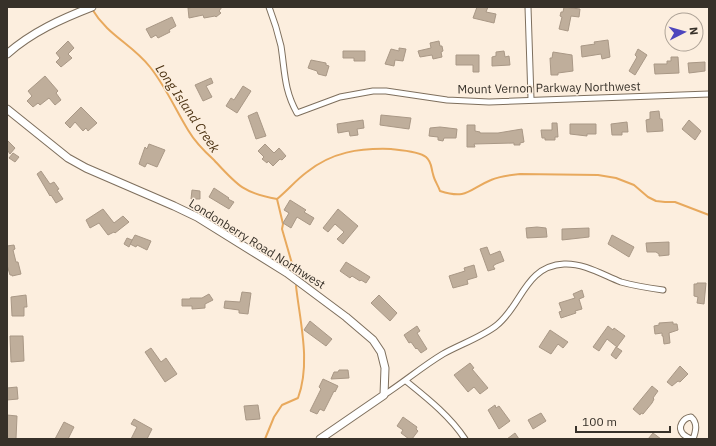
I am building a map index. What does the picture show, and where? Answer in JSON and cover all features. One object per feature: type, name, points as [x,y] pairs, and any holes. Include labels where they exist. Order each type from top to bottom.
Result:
[{"type":"street","points":[[7,54],[32,35],[48,26],[92,7]]},
{"type":"street","name":"Mount Vernon Parkway Northwest","points":[[269,7],[280,44],[287,90],[291,103],[297,113],[340,97],[373,91],[386,91],[454,100],[489,102],[531,99],[709,94]]},
{"type":"street","points":[[528,7],[531,99]]},
{"type":"street","name":"Londonberry Road Northwest","points":[[7,109],[68,158],[86,168],[174,206],[197,218],[287,273],[346,317],[373,340],[381,352],[385,368],[384,395]]},
{"type":"street","points":[[320,439],[406,381],[442,354],[497,325],[506,316],[530,280],[548,268],[562,264],[576,265],[622,282],[663,290]]},
{"type":"street","points":[[406,381],[437,408],[465,439]]},
{"type":"building","points":[[222,7],[219,11],[221,13],[216,17],[204,18],[203,15],[189,18],[188,8]]},
{"type":"building","points":[[477,7],[488,7],[486,12],[496,14],[494,23],[473,18]]},
{"type":"building","points":[[564,7],[580,9],[579,17],[571,16],[568,31],[559,29],[562,17],[560,16]]},
{"type":"building","points":[[172,17],[176,26],[169,30],[170,32],[158,38],[156,35],[151,38],[146,29]]},
{"type":"building","points":[[608,40],[610,57],[602,59],[601,54],[582,57],[581,46]]},
{"type":"building","points":[[68,41],[74,48],[68,54],[72,58],[61,67],[56,62],[60,58],[56,53]]},
{"type":"building","points":[[439,41],[443,51],[441,52],[442,57],[433,59],[432,55],[420,57],[418,51],[431,48],[430,43]]},
{"type":"building","points":[[399,48],[406,49],[403,61],[395,60],[394,66],[385,64],[391,49],[399,51]]},
{"type":"building","points":[[638,49],[647,55],[635,75],[629,71],[637,57],[635,55]]},
{"type":"building","points":[[343,51],[365,51],[365,61],[354,61],[354,58],[343,58]]},
{"type":"building","points":[[504,51],[505,57],[509,56],[510,65],[492,66],[492,57],[496,56],[496,52]]},
{"type":"building","points":[[553,52],[572,55],[573,71],[558,73],[558,75],[551,75],[550,58],[552,58]]},
{"type":"building","points":[[456,55],[479,55],[479,72],[473,72],[473,65],[456,65]]},
{"type":"building","points":[[671,57],[678,57],[679,73],[655,74],[654,64],[667,64],[667,61],[671,61]]},
{"type":"building","points":[[311,60],[326,63],[326,65],[329,66],[326,76],[318,74],[317,71],[308,68]]},
{"type":"building","points":[[705,62],[705,71],[689,73],[688,63]]},
{"type":"building","points":[[45,76],[58,91],[56,93],[61,100],[55,105],[49,98],[40,105],[38,103],[33,107],[27,101],[32,96],[28,91]]},
{"type":"building","points":[[211,78],[213,83],[206,86],[212,97],[203,101],[195,85]]},
{"type":"building","points":[[243,86],[251,91],[237,113],[226,106],[231,98],[234,100]]},
{"type":"building","points":[[81,107],[97,123],[88,131],[86,128],[83,131],[75,122],[70,128],[65,123]]},
{"type":"building","points":[[659,111],[660,119],[662,119],[663,131],[647,132],[646,120],[650,119],[650,112]]},
{"type":"building","points":[[257,112],[266,136],[256,139],[248,116]]},
{"type":"building","points":[[381,115],[411,118],[409,129],[380,125]]},
{"type":"building","points":[[363,120],[364,128],[357,129],[358,135],[350,136],[349,131],[338,133],[337,124]]},
{"type":"building","points":[[689,120],[701,131],[695,140],[682,129]]},
{"type":"building","points":[[627,122],[628,132],[622,132],[622,135],[612,135],[611,124]]},
{"type":"building","points":[[552,123],[557,123],[558,137],[555,137],[555,140],[545,140],[545,138],[542,138],[541,130],[552,130]]},
{"type":"building","points":[[570,124],[596,124],[596,134],[587,134],[587,136],[570,134]]},
{"type":"building","points":[[467,125],[475,125],[475,131],[480,133],[498,133],[522,129],[524,142],[520,143],[520,145],[514,145],[514,143],[474,144],[475,147],[467,147]]},
{"type":"building","points":[[440,127],[457,129],[456,138],[444,138],[443,141],[438,140],[438,137],[429,136],[430,128]]},
{"type":"building","points":[[7,140],[15,148],[10,154],[8,151],[7,152]]},
{"type":"building","points":[[149,144],[165,150],[157,167],[147,163],[145,167],[139,164],[145,147],[147,149]]},
{"type":"building","points":[[265,144],[274,153],[279,148],[286,156],[282,160],[280,159],[273,166],[268,161],[267,163],[262,159],[264,157],[258,151]]},
{"type":"building","points":[[13,153],[19,157],[15,162],[9,158]]},
{"type":"building","points":[[41,171],[50,184],[54,182],[63,199],[56,203],[51,195],[50,196],[37,174]]},
{"type":"building","points":[[214,188],[234,202],[229,209],[209,197]]},
{"type":"building","points":[[192,190],[200,191],[200,199],[191,199]]},
{"type":"building","points":[[290,200],[306,210],[304,212],[314,218],[310,225],[297,217],[291,228],[283,223],[289,213],[284,210]]},
{"type":"building","points":[[103,209],[114,223],[123,216],[129,222],[115,233],[114,232],[108,235],[99,223],[90,228],[86,220]]},
{"type":"building","points":[[338,209],[358,226],[343,244],[337,239],[344,232],[335,224],[328,232],[323,228]]},
{"type":"building","points":[[526,228],[546,228],[547,237],[527,238]]},
{"type":"building","points":[[589,228],[589,237],[562,240],[562,229]]},
{"type":"building","points":[[135,235],[151,241],[147,250],[137,245],[136,247],[130,244]]},
{"type":"building","points":[[612,235],[634,247],[629,257],[608,244]]},
{"type":"building","points":[[127,238],[132,240],[129,247],[124,244]]},
{"type":"building","points":[[669,242],[669,255],[659,256],[656,252],[647,252],[646,243]]},
{"type":"building","points":[[14,245],[15,249],[13,250],[21,274],[12,276],[10,275],[7,265],[7,246]]},
{"type":"building","points":[[487,247],[490,255],[500,251],[504,261],[493,266],[495,269],[488,271],[480,249]]},
{"type":"building","points":[[346,262],[370,277],[366,283],[352,276],[350,278],[340,271]]},
{"type":"building","points":[[474,265],[477,277],[467,280],[468,284],[453,288],[449,276],[465,271],[464,268]]},
{"type":"building","points":[[706,283],[704,304],[697,303],[698,297],[694,296],[694,284]]},
{"type":"building","points":[[582,290],[584,297],[579,299],[582,309],[575,311],[576,313],[561,318],[559,312],[562,311],[559,303],[575,298],[573,294]]},
{"type":"building","points":[[242,292],[251,293],[248,314],[239,313],[239,310],[224,308],[225,301],[240,302]]},
{"type":"building","points":[[209,294],[213,300],[205,304],[205,308],[192,309],[192,306],[182,306],[182,299],[202,298]]},
{"type":"building","points":[[26,295],[27,307],[24,307],[24,316],[12,316],[11,297]]},
{"type":"building","points":[[379,295],[397,313],[390,321],[371,303]]},
{"type":"building","points":[[310,321],[332,339],[326,346],[304,330]]},
{"type":"building","points":[[673,322],[673,324],[677,324],[678,330],[669,333],[670,343],[664,344],[662,333],[655,334],[654,326],[659,325],[659,323]]},
{"type":"building","points":[[417,326],[420,331],[417,333],[427,349],[421,353],[411,342],[409,343],[404,335]]},
{"type":"building","points":[[608,326],[613,330],[614,328],[625,336],[617,347],[607,339],[599,351],[593,347]]},
{"type":"building","points":[[550,330],[568,342],[563,348],[558,344],[551,354],[539,347]]},
{"type":"building","points":[[10,336],[23,336],[24,361],[11,362]]},
{"type":"building","points":[[616,347],[622,351],[616,359],[611,355]]},
{"type":"building","points":[[151,348],[161,362],[166,358],[177,374],[165,382],[145,352]]},
{"type":"building","points":[[470,363],[474,368],[472,369],[488,388],[480,394],[474,387],[468,392],[454,375]]},
{"type":"building","points":[[680,366],[688,374],[680,382],[678,381],[672,386],[667,382]]},
{"type":"building","points":[[339,370],[348,370],[349,378],[331,379],[334,372],[338,372]]},
{"type":"building","points":[[323,379],[338,386],[324,411],[320,409],[317,414],[310,411],[321,389],[319,387]]},
{"type":"building","points":[[652,386],[658,391],[653,398],[652,403],[643,414],[641,413],[640,415],[633,409]]},
{"type":"building","points":[[17,387],[18,399],[7,400],[7,388]]},
{"type":"building","points":[[258,405],[260,419],[246,420],[244,406]]},
{"type":"building","points":[[495,405],[496,408],[499,406],[510,421],[499,429],[488,410]]},
{"type":"building","points":[[541,413],[546,421],[533,429],[528,420]]},
{"type":"building","points":[[7,415],[17,416],[16,439],[7,439]]},
{"type":"building","points":[[403,417],[417,427],[416,429],[418,431],[412,439],[409,439],[401,433],[403,430],[397,426]]},
{"type":"building","points":[[134,419],[152,429],[147,439],[131,439],[137,427],[131,424]]},
{"type":"building","points":[[64,422],[74,427],[68,439],[55,439]]},
{"type":"building","points":[[515,433],[519,439],[507,439]]},
{"type":"building","points":[[653,433],[661,439],[648,439]]},
{"type":"waterway","name":"Long Island Creek","points":[[92,9],[105,26],[136,52],[150,67],[166,90],[183,122],[200,146],[235,182],[241,187],[256,194],[277,199],[303,175],[316,165],[326,160],[346,153],[368,149],[391,149],[414,152],[426,157],[430,163],[434,178],[440,191],[449,193],[463,194],[494,179],[520,174],[598,175],[616,178],[634,185],[648,197],[656,201],[675,202],[709,215]]},
{"type":"waterway","points":[[277,199],[283,224],[282,229],[293,267]]},
{"type":"waterway","points":[[265,439],[274,417],[282,405],[298,398],[302,385],[304,357],[302,328],[296,286]]}]
